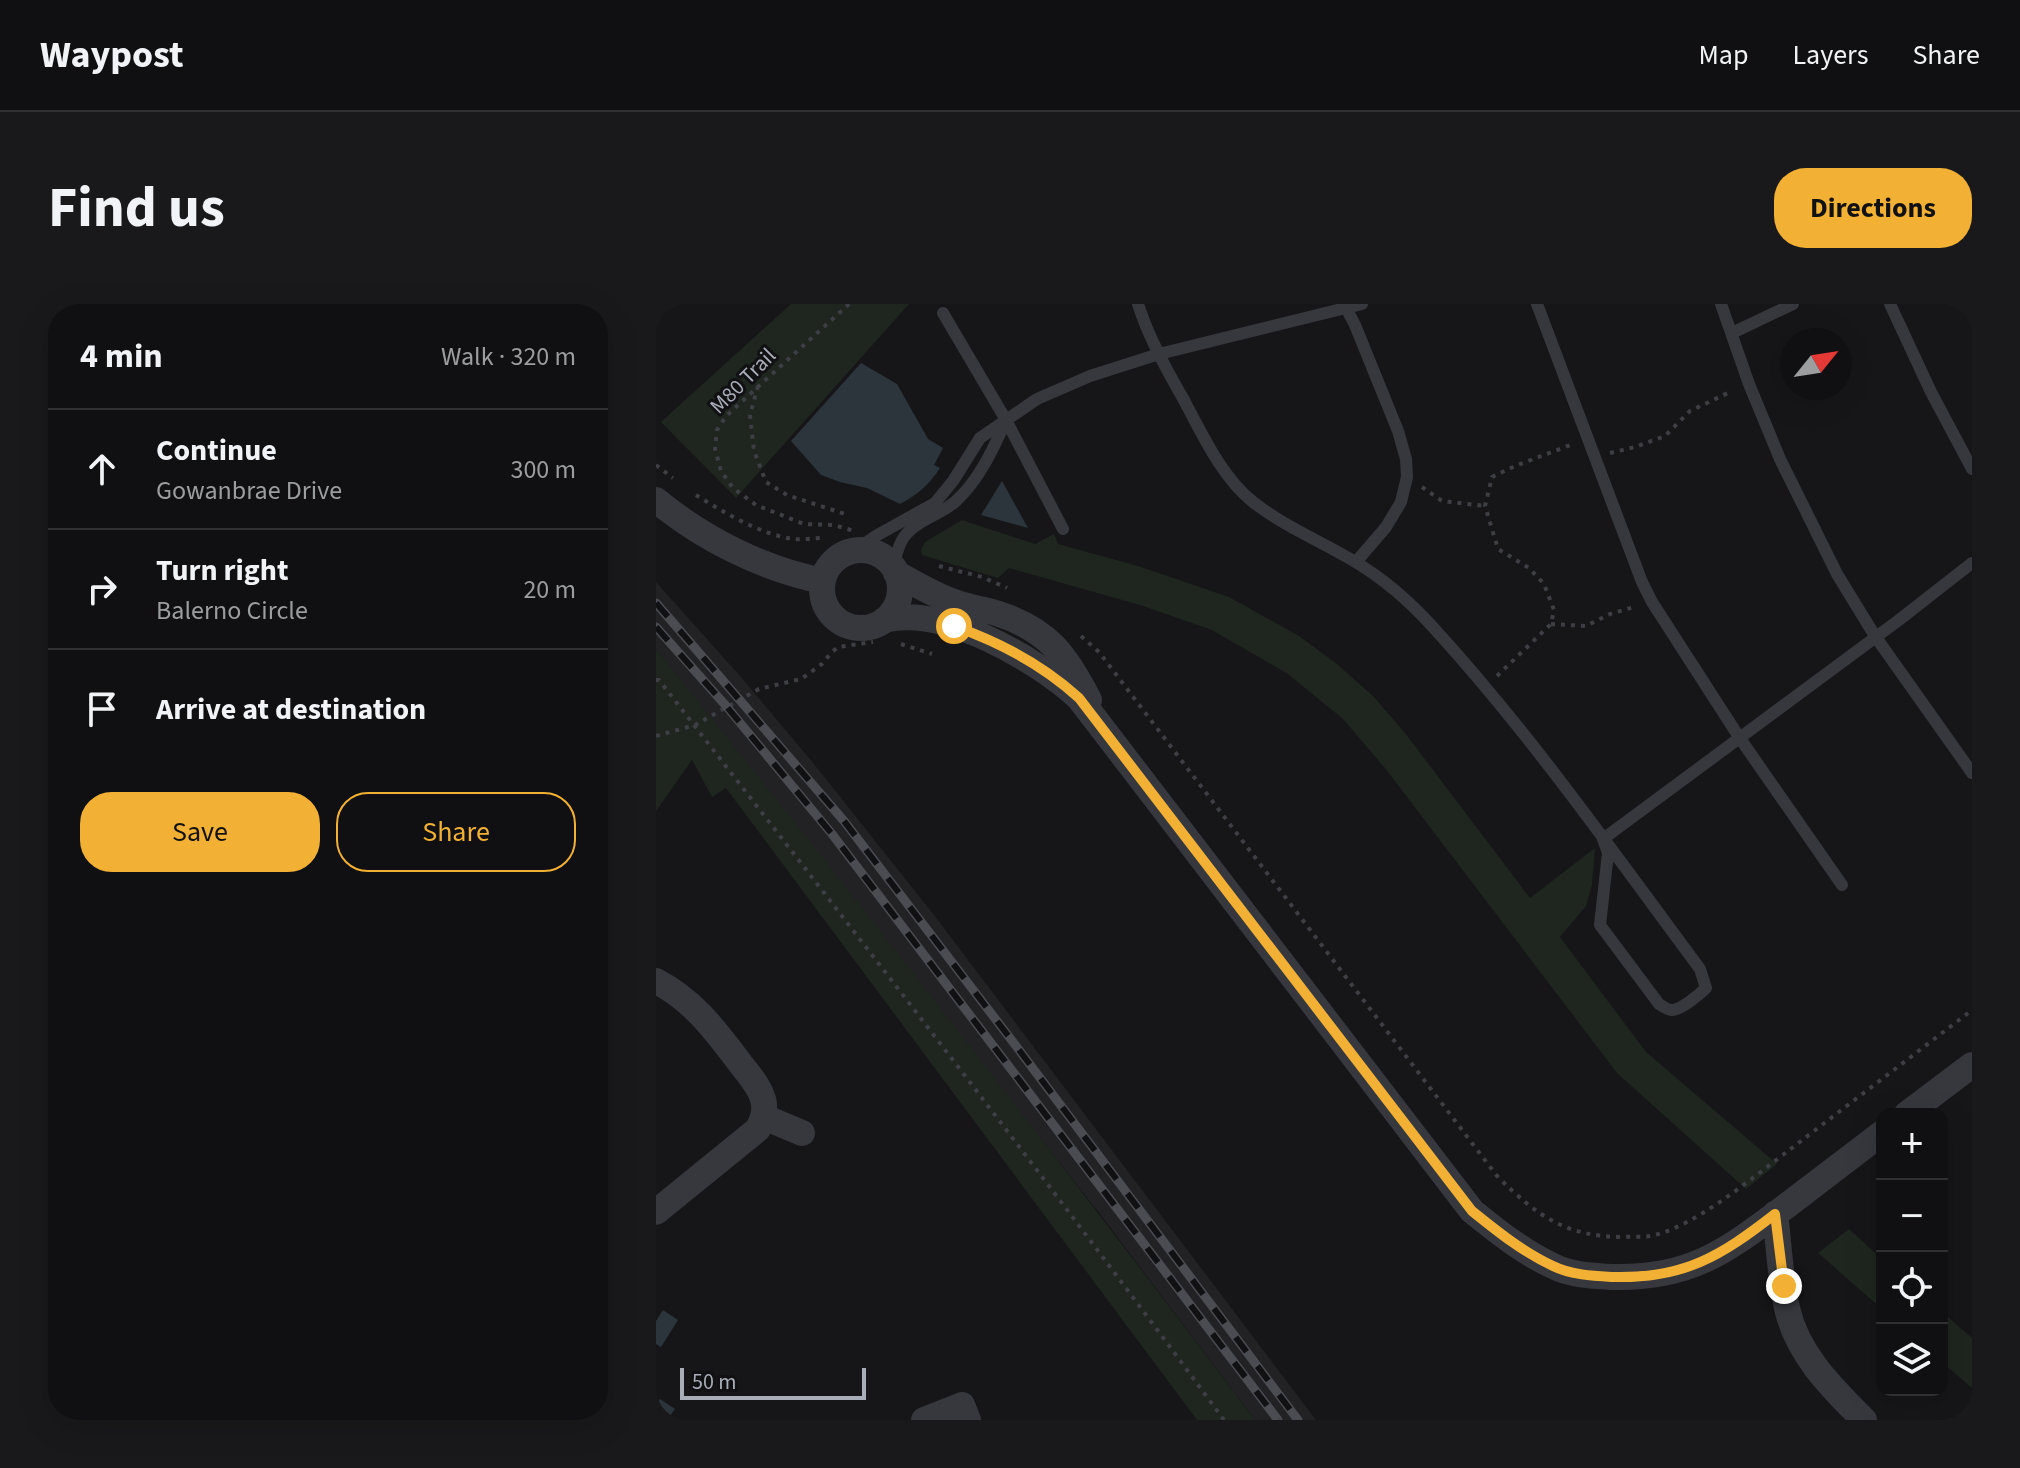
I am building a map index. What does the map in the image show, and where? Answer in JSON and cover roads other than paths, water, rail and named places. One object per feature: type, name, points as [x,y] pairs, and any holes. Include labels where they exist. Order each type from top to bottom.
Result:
[{"type":"street","points":[[656,500],[681,520],[724,544],[770,566],[823,581]]},
{"type":"street","points":[[886,634],[849,626],[827,609],[823,581],[834,560],[856,550],[876,553],[895,570],[942,598],[1018,621],[1046,639],[1070,664],[1104,728]]},
{"type":"street","points":[[886,634],[898,599],[899,581],[895,570]]},
{"type":"street","points":[[886,634],[895,617],[919,618],[954,626],[991,640],[1047,673],[1079,698],[1472,1211],[1509,1242],[1556,1268],[1594,1276],[1640,1278],[1672,1273],[1711,1259],[1748,1236],[1876,1138]]},
{"type":"street","points":[[656,981],[689,1002],[707,1020],[756,1084],[763,1101],[764,1117],[758,1129],[656,1212]]},
{"type":"street","points":[[1915,1108],[1972,1065]]},
{"type":"street","points":[[764,1117],[802,1133]]},
{"type":"street","points":[[1775,1214],[1787,1309],[1795,1331],[1813,1365],[1864,1420]]},
{"type":"street","points":[[924,1420],[962,1405],[968,1420]]},
{"type":"lane","points":[[1138,304],[1147,332],[1208,445],[1235,484],[1273,516],[1356,562],[1393,587],[1430,624],[1507,712],[1603,839],[1700,969],[1706,988],[1674,1011],[1659,1004],[1600,925],[1608,853],[1603,839]]},
{"type":"lane","points":[[856,550],[935,503],[980,438],[1037,399],[1069,384],[1159,354],[1362,304]]},
{"type":"lane","points":[[1537,304],[1652,602],[1739,737],[1842,885]]},
{"type":"lane","points":[[1721,304],[1780,459],[1837,574],[1875,636],[1972,773]]},
{"type":"lane","points":[[1890,304],[1931,392],[1972,469]]},
{"type":"lane","points":[[1732,333],[1788,305]]},
{"type":"lane","points":[[1345,306],[1398,431],[1406,459],[1407,477],[1401,502],[1386,527],[1356,562]]},
{"type":"lane","points":[[943,313],[1006,420],[1063,529]]},
{"type":"lane","points":[[895,570],[900,544],[906,534],[964,494],[992,450],[1006,420]]},
{"type":"lane","points":[[1603,839],[1972,563]]},
{"type":"railway","points":[[656,603],[844,821],[1298,1420]]},
{"type":"railway","points":[[656,627],[832,834],[1278,1420]]}]
